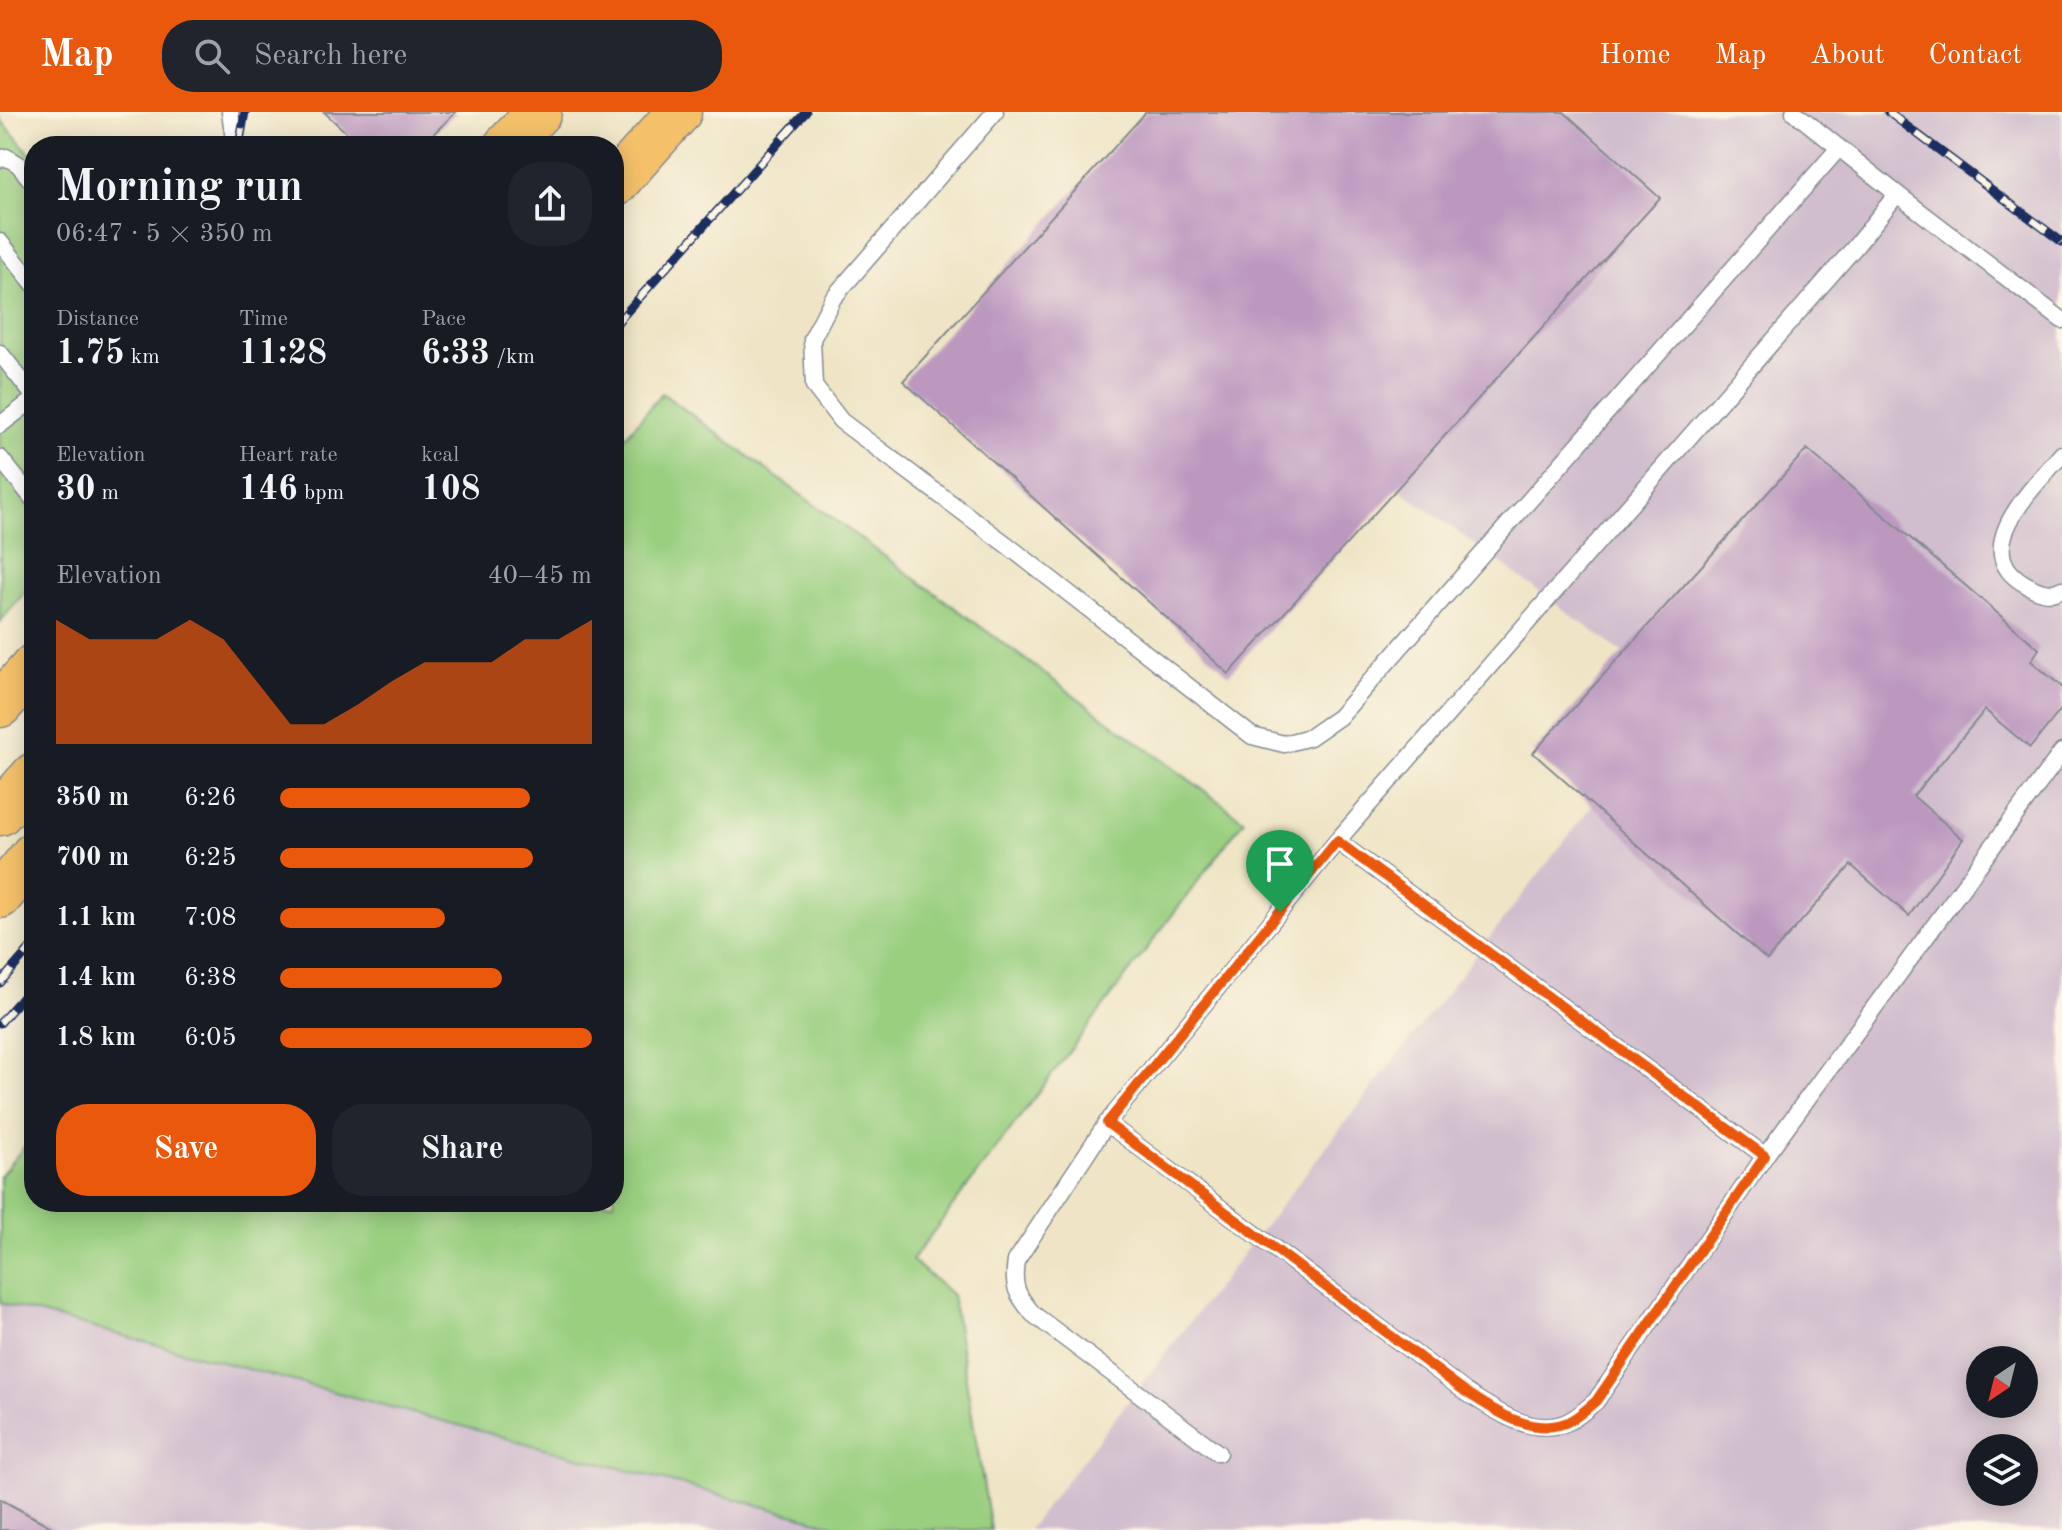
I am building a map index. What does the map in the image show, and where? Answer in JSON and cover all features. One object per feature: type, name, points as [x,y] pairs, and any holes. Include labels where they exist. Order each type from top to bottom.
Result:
[{"type":"highway","points":[[516,136],[539,112]]},
{"type":"highway","points":[[624,174],[679,112]]},
{"type":"highway","points":[[0,705],[24,677]]},
{"type":"highway","points":[[0,813],[24,786]]},
{"type":"highway","points":[[0,896],[24,866]]},
{"type":"lane","points":[[230,112],[234,136]]},
{"type":"lane","points":[[995,112],[833,298],[812,339],[814,386],[841,421],[1007,545],[1252,736],[1284,744],[1310,737],[1339,717],[1839,148]]},
{"type":"lane","points":[[1794,112],[2062,320]]},
{"type":"lane","points":[[0,159],[6,157],[24,172]]},
{"type":"lane","points":[[1218,1453],[1033,1314],[1019,1298],[1013,1278],[1016,1261],[1107,1123],[1337,841],[1834,271],[1897,194]]},
{"type":"lane","points":[[0,242],[24,272]]},
{"type":"lane","points":[[0,353],[24,384]]},
{"type":"lane","points":[[0,425],[24,405]]},
{"type":"lane","points":[[2062,454],[2008,522],[2001,543],[2005,565],[2021,582],[2038,591],[2054,594],[2062,589]]},
{"type":"lane","points":[[0,458],[24,488]]},
{"type":"lane","points":[[1107,1123],[1466,1392],[1507,1417],[1531,1426],[1559,1425],[1578,1416],[1596,1401],[1765,1156],[2062,752]]},
{"type":"lane","points":[[1337,841],[1765,1156]]},
{"type":"shaded area","points":[[1153,112],[2062,112],[2062,1530],[1028,1530],[1679,694],[1048,231]]},
{"type":"shaded area","points":[[0,1303],[852,1530],[0,1530]]},
{"type":"green space","points":[[0,119],[24,147],[24,593],[0,622]]},
{"type":"green space","points":[[662,393],[1244,820],[912,1260],[952,1295],[991,1530],[852,1530],[0,1303],[0,1176],[24,1147],[24,1212],[624,1212],[624,438]]},
{"type":"building","points":[[324,112],[456,112],[431,136],[350,136]]},
{"type":"building","points":[[1146,112],[1564,112],[1660,198],[1229,674],[903,381]]},
{"type":"building","points":[[1807,449],[2039,649],[2031,661],[2062,687],[2062,708],[2030,748],[1985,710],[1913,796],[1963,839],[1909,916],[1851,865],[1767,960],[1533,753]]},
{"type":"building","points":[[0,1499],[57,1530],[0,1530]]},
{"type":"railway","points":[[241,136],[245,112]]},
{"type":"railway","points":[[624,315],[806,112]]},
{"type":"railway","points":[[1888,112],[2062,242]]},
{"type":"railway","points":[[0,983],[24,955]]},
{"type":"railway","points":[[0,1023],[24,995]]},
{"type":"route","points":[[1337,841],[1765,1156],[1596,1401],[1578,1416],[1559,1425],[1531,1426],[1507,1417],[1466,1392],[1107,1123],[1280,912],[1337,841]]}]
